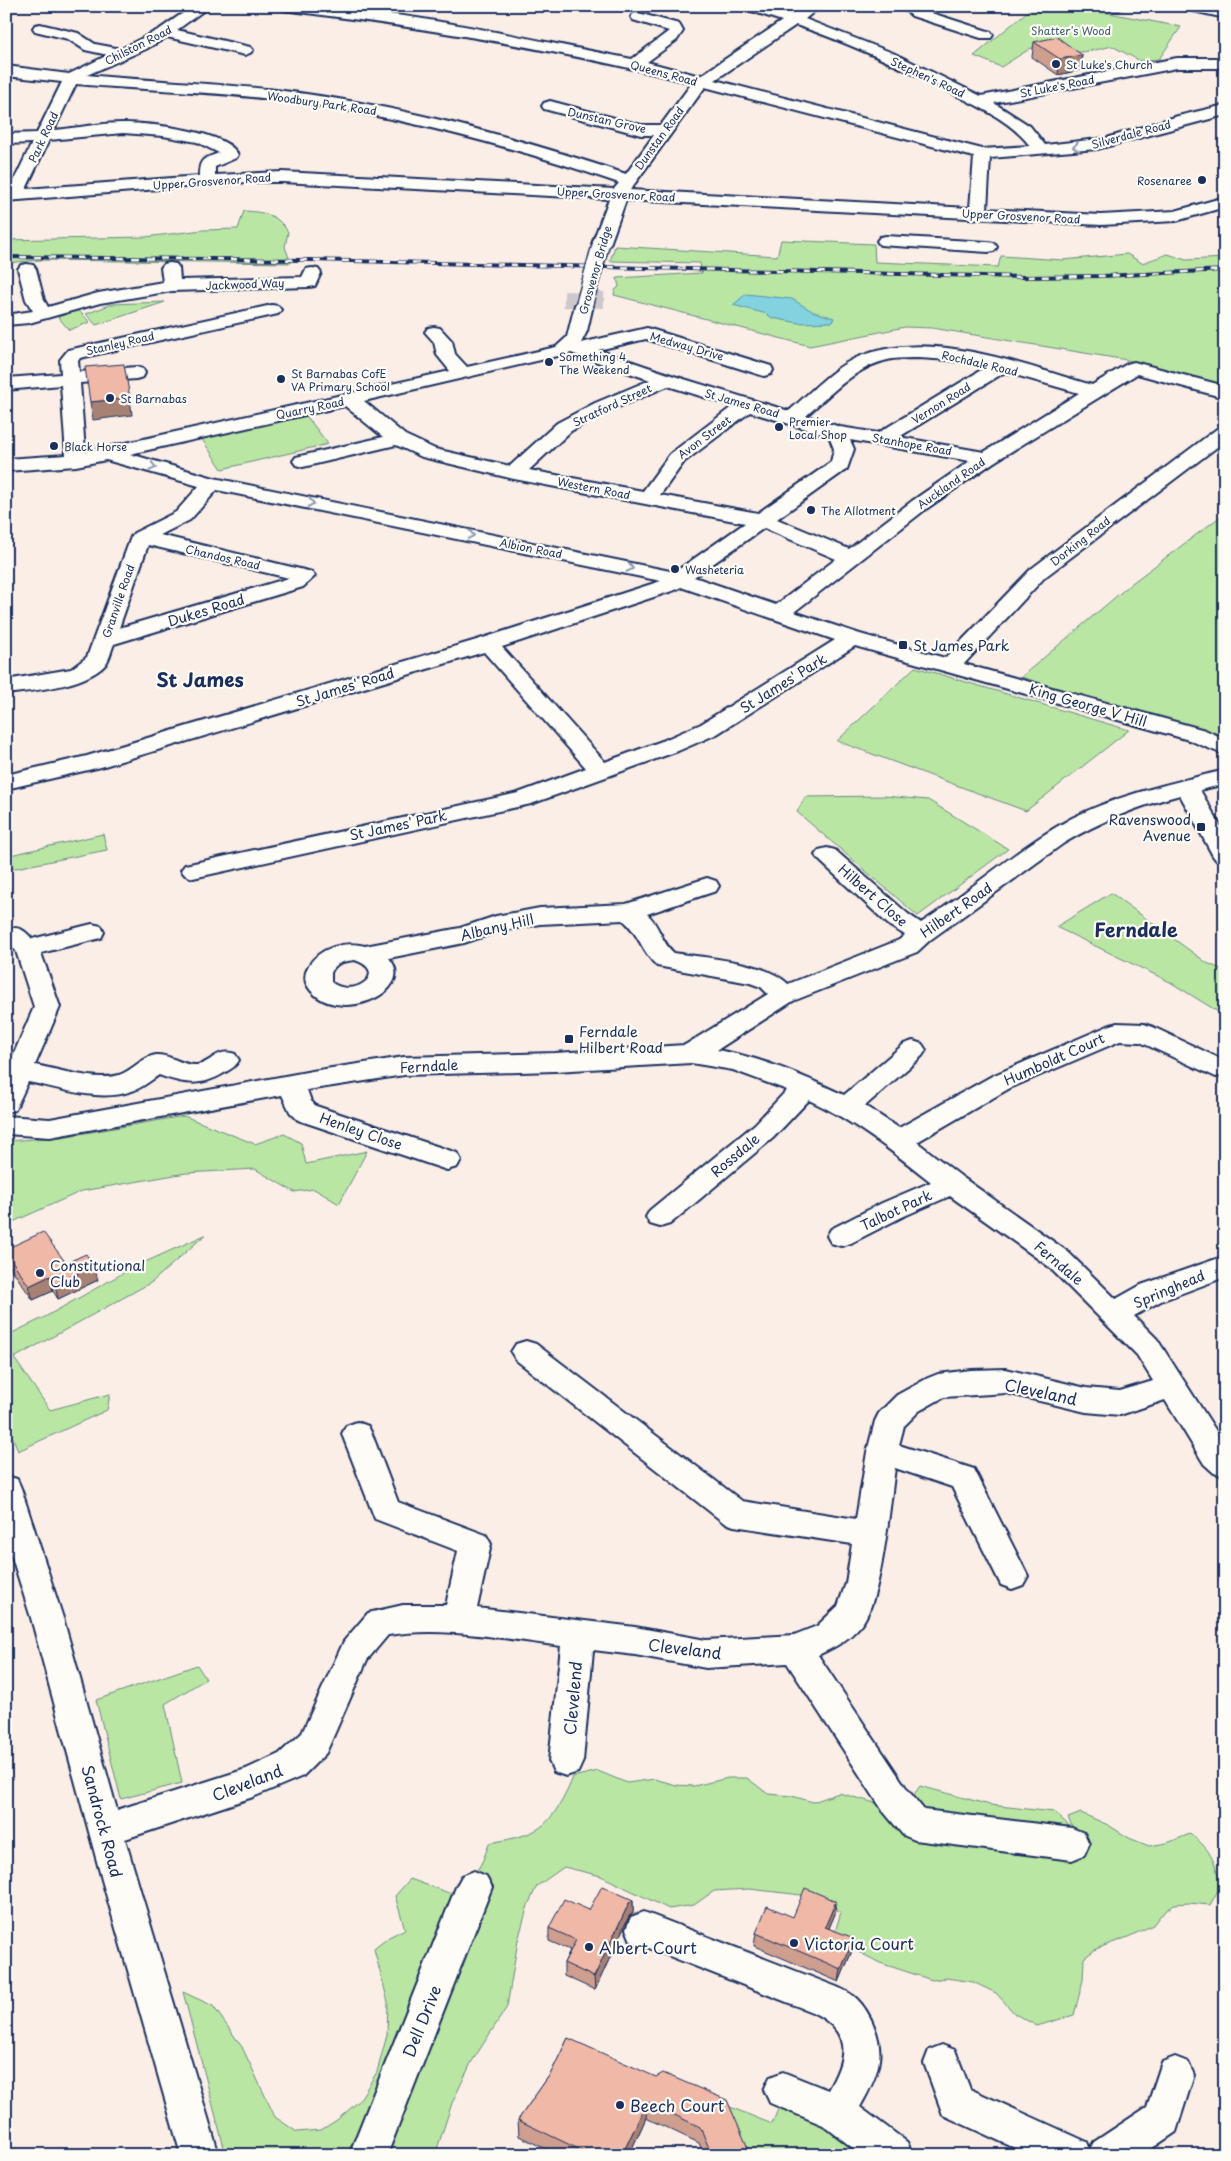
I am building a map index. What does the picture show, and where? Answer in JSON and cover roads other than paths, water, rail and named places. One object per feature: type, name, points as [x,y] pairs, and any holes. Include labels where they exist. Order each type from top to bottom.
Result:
[{"type":"street","name":"Chilston Road","points":[[71,79],[77,74],[123,54],[165,32],[203,6]]},
{"type":"street","name":"Queens Road","points":[[283,6],[406,21],[635,64],[700,83],[982,154]]},
{"type":"street","name":"Stephen's Road","points":[[750,6],[796,20],[905,65],[979,101],[1012,120],[1035,141],[1039,147],[1036,150]]},
{"type":"street","points":[[700,83],[796,20],[814,6]]},
{"type":"street","points":[[907,6],[917,13],[986,35]]},
{"type":"street","points":[[1189,6],[1225,14]]},
{"type":"street","points":[[635,64],[672,37],[676,31],[674,27],[638,17]]},
{"type":"street","points":[[40,28],[73,36],[90,47],[123,54]]},
{"type":"street","points":[[165,32],[245,50]]},
{"type":"street","name":"St Luke's Road","points":[[979,101],[1177,63],[1225,63]]},
{"type":"street","name":"Woodbury Park Road","points":[[6,71],[71,79],[276,95],[370,109],[472,132],[550,153],[624,186]]},
{"type":"street","name":"Park Road","points":[[10,196],[71,79]]},
{"type":"street","name":"Dunstan Road","points":[[624,186],[700,83]]},
{"type":"street","name":"Dunstan Grove","points":[[550,106],[641,130],[665,130]]},
{"type":"street","name":"Silverdale Road","points":[[1036,150],[1093,145],[1192,117],[1225,110]]},
{"type":"street","points":[[6,139],[123,128],[202,138],[229,152],[230,155],[207,164],[207,180]]},
{"type":"street","points":[[978,213],[982,154],[1036,150]]},
{"type":"street","name":"Upper Grosvenor Road","points":[[10,196],[207,180],[282,177],[624,186],[935,212],[978,213],[1103,227],[1176,216],[1225,202]]},
{"type":"street","name":"Grosvenor Bridge","points":[[575,348],[584,305],[601,244],[624,186]]},
{"type":"street","points":[[932,243],[935,212]]},
{"type":"street","points":[[886,241],[979,243]]},
{"type":"street","points":[[170,268],[172,286]]},
{"type":"street","points":[[6,306],[39,307],[27,269]]},
{"type":"street","name":"Jackwood Way","points":[[6,320],[30,318],[39,307],[154,288],[309,282],[312,273]]},
{"type":"street","name":"Stanley Road","points":[[76,460],[69,360],[74,354],[272,310]]},
{"type":"street","name":"Medway Drive","points":[[575,348],[648,334],[764,370]]},
{"type":"street","points":[[462,337],[439,336],[443,351],[464,374]]},
{"type":"street","name":"Quarry Road","points":[[6,465],[76,460],[106,454],[575,348]]},
{"type":"street","name":"St James Road","points":[[575,348],[667,380],[837,432]]},
{"type":"street","name":"Rochdale Road","points":[[793,418],[855,367],[878,357],[921,352],[949,354],[1095,392]]},
{"type":"street","name":"Vernon Road","points":[[882,439],[1001,366]]},
{"type":"street","name":"Auckland Road","points":[[779,613],[849,557],[986,458],[1134,368],[1225,392]]},
{"type":"street","points":[[6,384],[136,372]]},
{"type":"street","name":"Stratford Street","points":[[514,472],[564,427],[602,407],[667,380]]},
{"type":"street","name":"Western Road","points":[[349,399],[398,439],[429,453],[514,472],[762,520],[849,557]]},
{"type":"street","name":"Avon Street","points":[[648,498],[676,458],[747,405]]},
{"type":"street","points":[[679,579],[840,464],[844,449],[837,432]]},
{"type":"street","name":"Stanhope Road","points":[[837,432],[986,458]]},
{"type":"street","name":"Dorking Road","points":[[950,666],[1038,573],[1225,432]]},
{"type":"street","points":[[303,461],[332,461],[398,439]]},
{"type":"street","name":"Albion Road","points":[[106,454],[212,484],[679,579],[852,639],[950,666]]},
{"type":"street","points":[[141,537],[183,516],[212,484]]},
{"type":"street","name":"Chandos Road","points":[[141,537],[305,576]]},
{"type":"street","name":"Granville Road","points":[[6,687],[78,674],[97,660],[106,640],[141,537]]},
{"type":"street","name":"Dukes Road","points":[[106,640],[296,583],[305,576]]},
{"type":"street","name":"St James' Road","points":[[6,782],[93,762],[488,644],[668,586],[679,579]]},
{"type":"street","name":"St James' Park","points":[[193,870],[405,822],[523,799],[670,746],[710,729],[852,639]]},
{"type":"street","points":[[488,644],[601,771]]},
{"type":"street","name":"King George V Hill","points":[[950,666],[1197,735],[1225,748]]},
{"type":"street","name":"Hilbert Road","points":[[691,1054],[784,995],[908,946],[921,934],[1052,841],[1103,813],[1147,797],[1225,777]]},
{"type":"street","points":[[1187,787],[1225,856]]},
{"type":"street","name":"Hilbert Close","points":[[827,855],[899,920],[921,934]]},
{"type":"street","name":"Albany Hill","points":[[367,954],[455,937],[496,924],[540,916],[628,912],[707,886]]},
{"type":"street","points":[[628,912],[642,923],[656,951],[666,960],[755,975],[770,982],[784,995]]},
{"type":"street","points":[[6,1103],[47,1007],[16,942],[92,932]]},
{"type":"street","name":"Humboldt Court","points":[[898,1141],[1001,1082],[1117,1032],[1144,1033],[1201,1059],[1216,1068]]},
{"type":"street","points":[[847,1107],[912,1050]]},
{"type":"street","name":"Ferndale","points":[[6,1124],[50,1128],[291,1084],[404,1066],[555,1062],[691,1054],[737,1062],[805,1087],[847,1107],[898,1141],[952,1184],[1058,1259],[1147,1347],[1215,1455],[1225,1464]]},
{"type":"street","points":[[20,1070],[98,1086],[125,1084],[156,1064],[180,1073],[203,1074],[226,1060]]},
{"type":"street","name":"Henley Close","points":[[291,1084],[299,1105],[307,1113],[447,1160]]},
{"type":"street","name":"Rossdale","points":[[660,1217],[764,1131],[805,1087]]},
{"type":"street","name":"Talbot Park","points":[[840,1236],[892,1210],[952,1184]]},
{"type":"street","name":"Springhead","points":[[1115,1314],[1151,1293],[1225,1266]]},
{"type":"street","points":[[526,1352],[734,1513],[869,1534]]},
{"type":"street","name":"Cleveland","points":[[105,1830],[252,1782],[291,1765],[314,1743],[355,1651],[379,1623],[403,1619],[459,1619],[635,1641],[706,1654],[796,1649],[828,1636],[851,1614],[862,1583],[882,1452],[890,1421],[908,1403],[938,1386],[1006,1381],[1086,1400],[1120,1403],[1172,1386]]},
{"type":"street","points":[[357,1434],[386,1510],[475,1544],[459,1619]]},
{"type":"street","points":[[882,1452],[963,1478],[1012,1576]]},
{"type":"street","name":"Sandrock Road","points":[[6,1488],[13,1536],[45,1610],[105,1830],[200,2155]]},
{"type":"street","name":"Clevelend","points":[[566,1760],[578,1635]]},
{"type":"street","points":[[796,1649],[895,1800],[915,1824],[1072,1844]]},
{"type":"street","name":"Dell Drive","points":[[368,2155],[474,1887]]},
{"type":"street","points":[[644,1929],[824,1999],[843,2010],[854,2025],[861,2042],[861,2060],[851,2085],[836,2112]]},
{"type":"street","points":[[942,2063],[956,2102],[1037,2147],[1074,2155]]},
{"type":"street","points":[[1107,2155],[1163,2119],[1175,2075]]},
{"type":"street","points":[[783,2090],[836,2112],[894,2155]]},
{"type":"water","points":[[746,294],[792,299],[812,311],[834,318],[832,322],[799,323],[772,318],[767,314],[733,305]]},
{"type":"tunnel","points":[[564,299],[606,300]]},
{"type":"railway","points":[[6,257],[310,260],[1025,277],[1103,276],[1225,270]]},
{"type":"place","name":"St Luke's Church","points":[[1056,64]]},
{"type":"place","name":"Rosenaree","points":[[1202,180]]},
{"type":"place","name":"Something 4 The Weekend","points":[[549,362]]},
{"type":"place","name":"St Barnabas CofE VA Primary School","points":[[281,379]]},
{"type":"place","name":"St Barnabas","points":[[110,398]]},
{"type":"place","name":"Premier Local Shop","points":[[779,427]]},
{"type":"place","name":"Black Horse","points":[[54,446]]},
{"type":"place","name":"The Allotment","points":[[811,510]]},
{"type":"place","name":"Washeteria","points":[[675,569]]},
{"type":"place","name":"St James Park","points":[[903,645]]},
{"type":"place","name":"Ravenswood Avenue","points":[[1201,827]]},
{"type":"place","name":"Ferndale Hilbert Road","points":[[569,1039]]},
{"type":"place","name":"Constitutional Club","points":[[40,1273]]},
{"type":"place","name":"Victoria Court","points":[[794,1943]]},
{"type":"place","name":"Albert Court","points":[[589,1947]]},
{"type":"place","name":"Beech Court","points":[[620,2105]]},
{"type":"district","name":"St James","points":[[200,679]]},
{"type":"district","name":"Ferndale","points":[[1136,929]]},
{"type":"park label","name":"Shatter's Wood","points":[[1071,30]]}]
